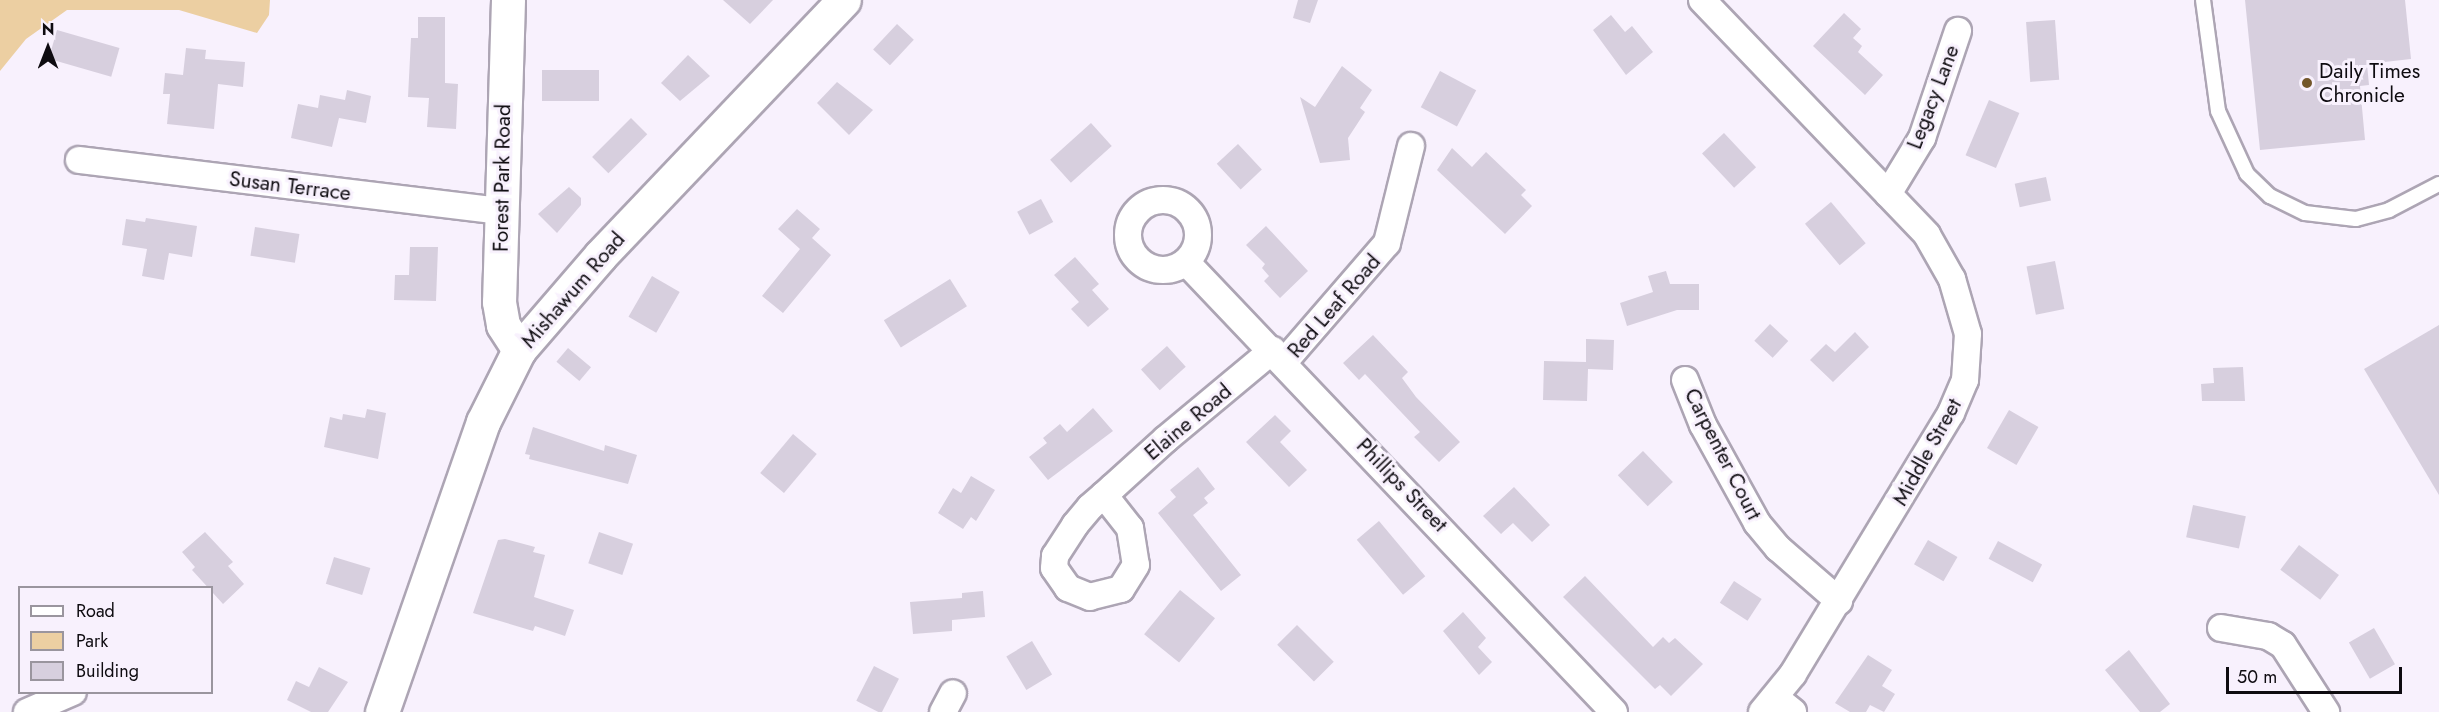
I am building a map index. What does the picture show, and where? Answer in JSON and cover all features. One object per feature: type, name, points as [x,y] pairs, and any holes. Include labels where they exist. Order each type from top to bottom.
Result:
[{"type":"main road","name":"Forest Park Road","points":[[508,0],[499,310],[519,350]]},
{"type":"main road","name":"Mishawum Road","points":[[382,712],[483,422],[519,350],[601,255],[844,0]]},
{"type":"street","name":"Middle Street","points":[[1702,0],[1927,235],[1952,279],[1966,323],[1967,367],[1951,413],[1775,708]]},
{"type":"street","name":"Legacy Lane","points":[[1888,194],[1922,138],[1958,31]]},
{"type":"street","name":"Red Leaf Road","points":[[1278,356],[1387,243],[1411,146]]},
{"type":"street","name":"Susan Terrace","points":[[79,160],[501,211]]},
{"type":"street","name":"Phillips Street","points":[[1186,262],[1278,356],[1614,712]]},
{"type":"street","name":"Elaine Road","points":[[1104,495],[1278,356]]},
{"type":"street","name":"Carpenter Court","points":[[1685,380],[1703,425],[1757,523],[1778,548],[1839,601]]},
{"type":"street","points":[[2221,628],[2268,636],[2283,645],[2326,712]]},
{"type":"street","points":[[27,712],[71,694]]},
{"type":"lane","points":[[2203,0],[2218,111],[2247,174],[2270,196],[2305,213],[2356,219],[2390,210],[2439,184]]},
{"type":"green space","points":[[0,0],[270,0],[269,15],[257,33],[179,10],[67,10],[26,39],[0,71]]},
{"type":"building","points":[[723,0],[773,0],[750,24]]},
{"type":"building","points":[[1298,0],[1318,0],[1310,23],[1293,18]]},
{"type":"building","points":[[2245,0],[2405,0],[2411,59],[2367,64],[2369,85],[2360,86],[2365,140],[2260,150]]},
{"type":"building","points":[[1844,13],[1861,29],[1853,38],[1862,46],[1858,52],[1883,75],[1865,95],[1813,46]]},
{"type":"building","points":[[1611,15],[1625,32],[1632,26],[1653,52],[1626,75],[1593,30]]},
{"type":"building","points":[[418,17],[445,17],[445,83],[458,84],[456,129],[427,127],[429,98],[408,97],[411,38],[418,38]]},
{"type":"building","points":[[2055,20],[2059,80],[2030,82],[2026,22]]},
{"type":"building","points":[[897,24],[914,40],[890,65],[873,50]]},
{"type":"building","points":[[57,30],[119,48],[111,77],[49,59]]},
{"type":"building","points":[[186,48],[206,50],[205,59],[245,62],[243,87],[218,84],[214,129],[167,124],[170,94],[163,94],[165,73],[183,75]]},
{"type":"building","points":[[688,55],[710,76],[680,101],[661,83]]},
{"type":"building","points":[[1342,66],[1372,90],[1360,108],[1365,112],[1348,138],[1350,160],[1320,163],[1300,97],[1315,107]]},
{"type":"building","points":[[542,70],[599,70],[599,101],[542,101]]},
{"type":"building","points":[[1440,71],[1476,90],[1457,126],[1421,107]]},
{"type":"building","points":[[837,82],[873,110],[849,135],[817,103]]},
{"type":"building","points":[[347,90],[371,96],[366,123],[339,118],[332,147],[291,138],[298,104],[318,108],[320,95],[345,100]]},
{"type":"building","points":[[1989,100],[2019,113],[1996,168],[1966,155]]},
{"type":"building","points":[[631,118],[647,134],[608,173],[592,157]]},
{"type":"building","points":[[1091,123],[1112,146],[1071,183],[1050,160]]},
{"type":"building","points":[[1724,133],[1756,167],[1734,188],[1702,153]]},
{"type":"building","points":[[1238,144],[1262,170],[1241,189],[1217,164]]},
{"type":"building","points":[[1452,148],[1472,167],[1486,152],[1526,190],[1521,195],[1532,206],[1505,234],[1437,170]]},
{"type":"building","points":[[2046,177],[2051,200],[2020,207],[2015,184]]},
{"type":"building","points":[[569,187],[581,198],[581,205],[557,233],[538,214]]},
{"type":"building","points":[[1041,199],[1053,222],[1029,235],[1017,212]]},
{"type":"building","points":[[1831,202],[1866,243],[1840,265],[1805,224]]},
{"type":"building","points":[[797,209],[820,229],[812,238],[831,255],[783,313],[762,296],[800,249],[778,229]]},
{"type":"building","points":[[146,218],[197,226],[192,257],[169,253],[164,280],[142,276],[147,249],[122,245],[126,219],[145,222]]},
{"type":"building","points":[[1266,226],[1308,271],[1280,298],[1264,281],[1269,276],[1262,268],[1265,264],[1246,245]]},
{"type":"building","points":[[255,227],[299,234],[295,263],[250,256]]},
{"type":"building","points":[[410,247],[438,247],[436,301],[394,300],[395,275],[409,275]]},
{"type":"building","points":[[1075,257],[1099,284],[1092,290],[1109,309],[1088,327],[1071,309],[1079,302],[1054,275]]},
{"type":"building","points":[[2055,261],[2064,309],[2036,315],[2027,267]]},
{"type":"building","points":[[1666,271],[1670,284],[1699,284],[1699,310],[1677,310],[1627,326],[1620,303],[1653,292],[1648,276]]},
{"type":"building","points":[[652,276],[680,292],[656,333],[628,317]]},
{"type":"building","points":[[950,279],[967,306],[901,347],[884,320]]},
{"type":"building","points":[[1770,324],[1788,341],[1773,358],[1754,341]]},
{"type":"building","points":[[2439,325],[2439,495],[2364,369]]},
{"type":"building","points":[[1855,332],[1869,347],[1833,382],[1810,360],[1826,344],[1835,352]]},
{"type":"building","points":[[1373,335],[1408,372],[1402,378],[1416,397],[1460,442],[1439,462],[1414,437],[1420,432],[1365,374],[1359,380],[1343,363]]},
{"type":"building","points":[[1586,339],[1614,340],[1613,370],[1588,369],[1587,401],[1543,400],[1544,361],[1586,362]]},
{"type":"building","points":[[1167,346],[1186,367],[1160,390],[1141,369]]},
{"type":"building","points":[[568,348],[591,367],[579,381],[556,362]]},
{"type":"building","points":[[2243,367],[2245,401],[2202,401],[2201,384],[2214,383],[2213,368]]},
{"type":"building","points":[[1093,408],[1113,431],[1048,480],[1029,457],[1047,443],[1043,438],[1060,424],[1067,432]]},
{"type":"building","points":[[367,409],[386,413],[378,459],[324,447],[330,417],[342,420],[343,414],[365,418]]},
{"type":"building","points":[[2009,410],[2038,427],[2016,465],[1987,448]]},
{"type":"building","points":[[1275,415],[1291,431],[1280,442],[1307,470],[1289,487],[1246,442]]},
{"type":"building","points":[[533,427],[604,451],[605,445],[637,455],[628,484],[529,459],[530,455],[525,454]]},
{"type":"building","points":[[793,434],[817,454],[784,493],[760,473]]},
{"type":"building","points":[[1643,451],[1673,482],[1648,506],[1618,475]]},
{"type":"building","points":[[1198,467],[1215,489],[1204,498],[1208,503],[1193,515],[1241,575],[1221,591],[1158,513],[1176,497],[1170,490]]},
{"type":"building","points":[[971,476],[995,490],[976,521],[971,517],[963,529],[938,513],[953,488],[961,493]]},
{"type":"building","points":[[1514,487],[1550,525],[1532,542],[1513,523],[1501,534],[1483,516]]},
{"type":"building","points":[[2193,505],[2246,516],[2239,549],[2186,537]]},
{"type":"building","points":[[1379,521],[1425,576],[1403,595],[1357,540]]},
{"type":"building","points":[[205,532],[233,562],[228,566],[244,584],[223,604],[213,593],[213,586],[207,586],[192,570],[195,567],[182,552]]},
{"type":"building","points":[[599,532],[633,544],[622,575],[588,563]]},
{"type":"building","points":[[505,539],[535,547],[533,552],[545,555],[534,597],[574,610],[565,636],[535,626],[533,631],[473,613],[498,540]]},
{"type":"building","points":[[1928,540],[1957,557],[1943,581],[1914,564]]},
{"type":"building","points":[[1998,541],[2042,564],[2033,582],[1989,559]]},
{"type":"building","points":[[2299,545],[2339,575],[2320,600],[2280,570]]},
{"type":"building","points":[[334,557],[370,568],[362,595],[326,584]]},
{"type":"building","points":[[1585,576],[1653,647],[1663,637],[1669,643],[1675,638],[1703,664],[1671,696],[1660,685],[1655,689],[1563,597]]},
{"type":"building","points":[[1734,581],[1762,599],[1748,621],[1720,603]]},
{"type":"building","points":[[1180,590],[1215,618],[1179,663],[1144,634]]},
{"type":"building","points":[[983,591],[985,617],[952,620],[952,631],[913,634],[910,602],[962,598],[962,593]]},
{"type":"building","points":[[1463,612],[1486,638],[1478,647],[1492,662],[1479,675],[1443,631]]},
{"type":"building","points":[[1297,625],[1334,662],[1314,682],[1277,645]]},
{"type":"building","points":[[2374,628],[2395,664],[2370,679],[2349,642]]},
{"type":"building","points":[[1032,641],[1052,674],[1026,690],[1006,656]]},
{"type":"building","points":[[2129,650],[2170,704],[2160,712],[2140,712],[2105,670]]},
{"type":"building","points":[[1868,655],[1892,670],[1882,686],[1895,694],[1884,712],[1870,705],[1866,712],[1850,712],[1835,703]]},
{"type":"building","points":[[874,666],[899,679],[882,712],[856,701]]},
{"type":"building","points":[[319,667],[348,682],[328,712],[311,712],[287,700],[296,681],[309,687]]},
{"type":"place","name":"Daily Times Chronicle","points":[[2307,83]]}]
